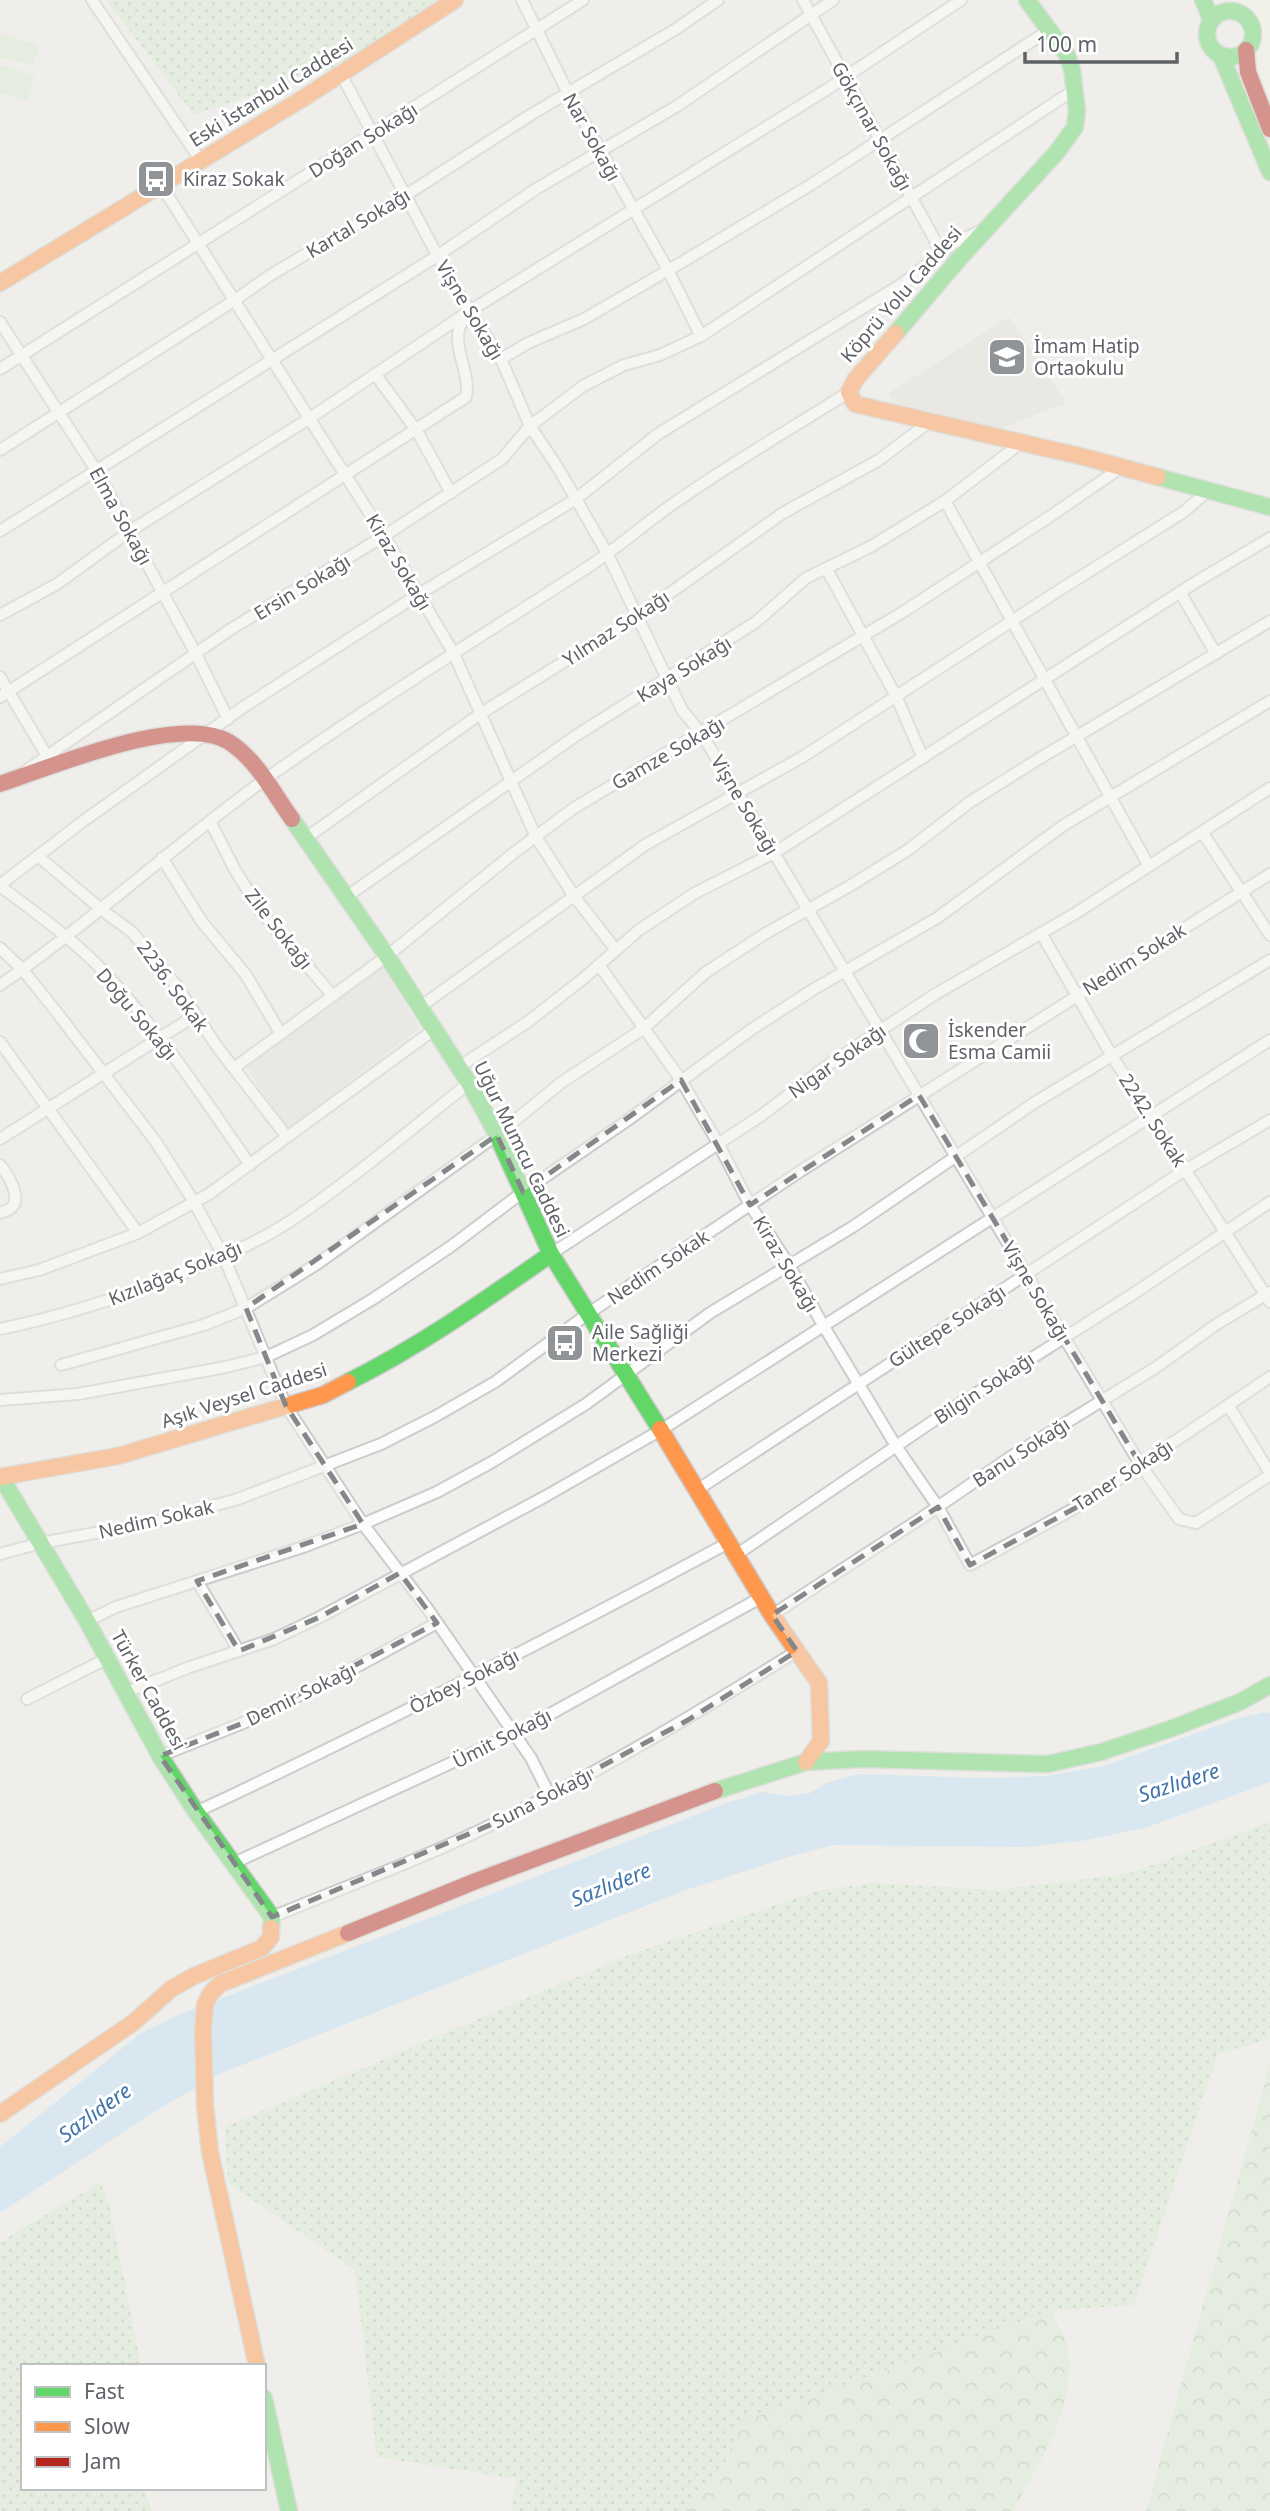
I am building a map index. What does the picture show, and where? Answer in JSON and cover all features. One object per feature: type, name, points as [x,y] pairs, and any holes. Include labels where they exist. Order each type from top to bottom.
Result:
[{"type":"street","points":[[92,0],[201,161]]},
{"type":"street","name":"Eski İstanbul Caddesi","points":[[0,284],[341,74],[455,0]]},
{"type":"street","name":"Nar Sokağı","points":[[522,0],[599,152],[668,270],[701,336]]},
{"type":"street","name":"Doğan Sokağı","points":[[0,369],[583,0]]},
{"type":"street","name":"Kartal Sokağı","points":[[0,450],[269,276],[406,195],[676,29],[718,0]]},
{"type":"street","name":"Gökçınar Sokağı","points":[[803,0],[942,253]]},
{"type":"street","points":[[0,531],[437,256],[536,189],[677,106],[833,0]]},
{"type":"street","points":[[0,615],[57,584],[130,531],[310,418],[468,312],[845,77],[961,0]]},
{"type":"street","name":"Köprü Yolu Caddesi","points":[[1027,0],[1066,53],[1072,69],[1077,111],[1075,127],[1057,152],[855,380],[849,392],[855,404],[1122,467],[1270,507]]},
{"type":"street","points":[[1203,0],[1211,19]]},
{"type":"street","points":[[1270,129],[1248,72],[1247,50],[1252,40],[1251,25],[1229,5],[1211,19],[1206,29],[1206,37],[1233,78],[1255,140],[1270,172]]},
{"type":"street","points":[[501,359],[528,343],[584,318],[800,191],[1049,30]]},
{"type":"street","points":[[1220,56],[1236,56],[1247,50]]},
{"type":"street","name":"Vişne Sokağı","points":[[341,74],[468,312],[501,359],[530,426],[607,553],[682,710],[701,733],[737,792],[1140,1464],[1179,1519],[1196,1523],[1270,1474]]},
{"type":"street","name":"Ersin Sokağı","points":[[6,782],[232,629],[502,460],[530,426],[583,386],[624,365],[660,355],[701,336],[1074,90]]},
{"type":"street","name":"Kiraz Sokağı","points":[[161,185],[419,594],[453,652],[536,837],[574,896],[616,950]]},
{"type":"street","points":[[0,885],[228,719],[419,594],[576,499],[658,434],[905,282],[951,245],[988,227]]},
{"type":"street","points":[[4,694],[345,474],[418,431],[466,397],[469,384],[460,350],[459,329],[468,312]]},
{"type":"street","name":"Elma Sokağı","points":[[0,322],[57,414],[96,470],[228,719]]},
{"type":"street","points":[[375,374],[418,431],[451,493]]},
{"type":"street","points":[[0,985],[102,910],[162,858],[359,713],[607,553],[682,498],[849,392]]},
{"type":"street","name":"Yılmaz Sokağı","points":[[306,838],[481,715],[636,617],[783,513],[879,460],[929,422]]},
{"type":"street","name":"Kaya Sokağı","points":[[346,897],[577,735],[756,622],[806,578],[870,548],[944,501],[1021,443]]},
{"type":"street","name":"Gamze Sokağı","points":[[234,1068],[387,956],[574,808],[863,636],[979,563],[1122,467]]},
{"type":"street","points":[[420,1007],[645,845],[804,756],[1185,512],[1209,490]]},
{"type":"street","points":[[944,501],[1149,866]]},
{"type":"street","points":[[458,1067],[529,1021],[639,930],[695,893],[774,853],[1180,592],[1270,538]]},
{"type":"street","points":[[826,568],[896,696],[923,758]]},
{"type":"street","points":[[1180,592],[1216,654]]},
{"type":"street","points":[[61,1365],[204,1325],[246,1308],[317,1264],[497,1135],[562,1082],[643,1029],[705,973],[763,935],[908,850],[970,802],[1270,621]]},
{"type":"street","points":[[0,677],[4,694],[47,756]]},
{"type":"street","points":[[0,1400],[78,1394],[200,1372],[266,1357],[313,1335],[373,1299],[450,1247],[752,1029],[937,918],[1063,825],[1270,701]]},
{"type":"street","name":"Uğur Mumcu Caddesi","points":[[6,782],[135,740],[170,733],[207,734],[230,742],[250,759],[387,956],[469,1083],[497,1135],[551,1254],[628,1375],[772,1615],[819,1683],[821,1741],[806,1762]]},
{"type":"street","name":"Nigar Sokağı","points":[[551,1254],[934,995],[1041,933],[1270,788]]},
{"type":"street","name":"Zile Sokağı","points":[[211,821],[235,870],[262,913],[333,996]]},
{"type":"street","points":[[1202,832],[1270,935]]},
{"type":"street","name":"2236. Sokak","points":[[38,856],[132,932],[176,985],[234,1068],[287,1137]]},
{"type":"street","points":[[162,858],[202,922],[246,975],[281,1034]]},
{"type":"street","name":"Nedim Sokak","points":[[0,1554],[41,1543],[166,1519],[238,1499],[381,1444],[495,1382],[589,1313],[750,1205],[1270,874]]},
{"type":"street","name":"Doğu Sokağı","points":[[0,885],[66,937],[106,974],[158,1037],[250,1164]]},
{"type":"street","name":"2242. Sokak","points":[[1041,933],[1149,1116],[1268,1296]]},
{"type":"street","points":[[0,948],[23,970],[156,1142],[194,1202],[224,1257],[286,1406],[363,1524],[437,1623],[531,1758],[549,1794]]},
{"type":"street","points":[[87,1621],[116,1607],[303,1547],[363,1524],[437,1492],[492,1462],[586,1404],[710,1313],[854,1226],[1034,1103],[1270,960]]},
{"type":"street","name":"Kiraz Sokağı","points":[[599,965],[681,1080],[750,1205],[789,1265],[896,1446],[938,1507],[970,1565]]},
{"type":"street","points":[[0,1139],[196,1015]]},
{"type":"street","points":[[0,1279],[39,1270],[138,1233],[194,1202],[435,1029]]},
{"type":"street","points":[[124,1693],[274,1639],[320,1618],[546,1496],[661,1430],[1270,1040]]},
{"type":"street","points":[[0,1042],[138,1233]]},
{"type":"street","name":"Kızılağaç Sokağı","points":[[0,1329],[55,1318],[134,1292],[224,1257],[290,1221],[348,1179],[469,1083]]},
{"type":"street","name":"Gültepe Sokağı","points":[[697,1490],[1185,1170],[1270,1120]]},
{"type":"street","points":[[0,1165],[15,1194],[15,1202],[11,1208],[0,1213]]},
{"type":"street","name":"Bilgin Sokağı","points":[[732,1549],[896,1446],[1270,1202]]},
{"type":"street","name":"Aşık Veysel Caddesi","points":[[0,1477],[118,1456],[323,1395],[386,1363],[456,1320],[551,1254]]},
{"type":"street","name":"Banu Sokağı","points":[[772,1615],[938,1507],[1012,1455],[1268,1296]]},
{"type":"street","name":"Taner Sokağı","points":[[970,1565],[1079,1506],[1270,1377]]},
{"type":"street","points":[[1228,1405],[1270,1474]]},
{"type":"street","name":"Türker Caddesi","points":[[0,1477],[87,1621],[160,1756],[196,1812],[272,1917]]},
{"type":"street","name":"Özbey Sokağı","points":[[196,1812],[356,1737],[474,1675],[732,1549]]},
{"type":"street","points":[[197,1581],[239,1651]]},
{"type":"street","name":"Ümit Sokağı","points":[[234,1863],[514,1734],[762,1597]]},
{"type":"street","name":"Demir Sokağı","points":[[160,1756],[268,1710],[343,1674],[437,1623]]},
{"type":"street","name":"Suna Sokağı","points":[[272,1917],[497,1822],[688,1720],[797,1651]]},
{"type":"street","points":[[27,1699],[108,1658]]},
{"type":"street","points":[[257,2364],[210,2151],[205,2105],[205,2006],[211,1993],[220,1984],[476,1881],[711,1792],[806,1762],[863,1759],[1048,1765],[1156,1735],[1236,1705],[1270,1685]]},
{"type":"street","points":[[0,2114],[134,2022],[171,1989],[194,1976],[262,1948],[271,1937],[272,1917]]},
{"type":"street","points":[[266,2407],[289,2511]]},
{"type":"highlighted area","points":[[681,1080],[750,1205],[919,1095],[1140,1464],[1079,1506],[970,1565],[938,1507],[772,1615],[797,1651],[688,1720],[497,1822],[272,1917],[160,1756],[243,1723],[437,1623],[400,1573],[320,1617],[239,1651],[197,1581],[363,1524],[286,1406],[246,1308],[497,1135],[523,1192]]},
{"type":"shaded area","points":[[1234,0],[1270,0],[1270,97],[1253,55],[1258,32],[1256,23]]},
{"type":"shaded area","points":[[1009,317],[1066,403],[1001,428],[895,403],[888,394]]},
{"type":"shaded area","points":[[383,967],[420,1028],[287,1129],[246,1067]]},
{"type":"green space","points":[[106,0],[440,0],[346,64],[194,115]]},
{"type":"green space","points":[[0,34],[39,45],[33,66],[0,57]]},
{"type":"green space","points":[[0,65],[34,75],[26,101],[0,93]]},
{"type":"green space","points":[[1270,1822],[1270,2038],[1218,2054],[1134,2305],[1051,2311],[741,2422],[720,2477],[683,2511],[511,2511],[517,2479],[377,2457],[355,2270],[228,2183],[225,2127],[626,1956],[817,1891],[873,1883],[996,1890],[1127,1874]]},
{"type":"green space","points":[[1270,2064],[1270,2511],[1146,2511]]},
{"type":"green space","points":[[100,2182],[109,2203],[141,2364],[21,2364],[21,2490],[145,2490],[152,2511],[0,2511],[0,2242]]},
{"type":"green space","points":[[1051,2311],[1067,2346],[1067,2389],[1062,2411],[1045,2453],[1013,2511],[683,2511],[720,2477],[741,2422]]},
{"type":"water","name":"Sazlıdere","points":[[1264,1712],[1270,1713],[1270,1782],[1148,1827],[1088,1840],[1027,1847],[834,1845],[686,1890],[224,2072],[160,2108],[0,2213],[0,2147],[140,2034],[173,2017],[729,1802],[763,1792],[788,1796],[810,1793],[826,1783],[859,1774],[982,1778],[1046,1776],[1103,1766]]},
{"type":"traffic: fast","points":[[896,333],[958,260],[1057,152],[1075,127],[1077,111],[1072,69],[1066,53],[1027,0]]},
{"type":"traffic: fast","points":[[1203,0],[1211,19]]},
{"type":"traffic: fast","points":[[1230,11],[1247,17],[1253,34],[1247,51],[1230,57],[1213,51],[1207,34],[1213,17],[1230,11]]},
{"type":"traffic: fast","points":[[1221,56],[1270,172]]},
{"type":"traffic: fast","points":[[1158,477],[1270,507]]},
{"type":"traffic: fast","points":[[292,819],[387,956],[469,1083],[497,1135],[551,1254],[660,1429]]},
{"type":"traffic: fast","points":[[348,1382],[426,1338],[551,1254]]},
{"type":"traffic: fast","points":[[1,1477],[87,1621],[160,1756],[196,1812],[272,1917],[271,1928]]},
{"type":"traffic: fast","points":[[715,1791],[806,1762],[863,1759],[1048,1764],[1101,1752],[1170,1729],[1240,1702],[1270,1685]]},
{"type":"traffic: fast","points":[[266,2407],[289,2511]]},
{"type":"traffic: slow","points":[[0,283],[302,99],[455,0]]},
{"type":"traffic: slow","points":[[896,333],[855,380],[849,392],[855,404],[1084,457],[1158,477]]},
{"type":"traffic: slow","points":[[0,1477],[118,1456],[323,1395],[348,1382]]},
{"type":"traffic: slow","points":[[660,1429],[772,1615],[819,1683],[821,1741],[806,1762]]},
{"type":"traffic: slow","points":[[0,2114],[134,2022],[171,1989],[194,1976],[262,1948],[271,1937],[271,1928]]},
{"type":"traffic: slow","points":[[257,2364],[210,2152],[205,2105],[205,2005],[220,1984],[348,1933]]},
{"type":"traffic: jam","points":[[1246,50],[1248,72],[1270,129]]},
{"type":"traffic: jam","points":[[0,784],[84,755],[152,737],[211,735],[232,744],[250,760],[292,819]]},
{"type":"traffic: jam","points":[[348,1933],[476,1881],[715,1791]]},
{"type":"place","name":"Kiraz Sokak","points":[[156,179]]},
{"type":"place","name":"İmam Hatip Ortaokulu","points":[[1007,357]]},
{"type":"place","name":"İskender Esma Camii","points":[[921,1041]]},
{"type":"place","name":"Aile Sağliği Merkezi","points":[[565,1343]]}]
